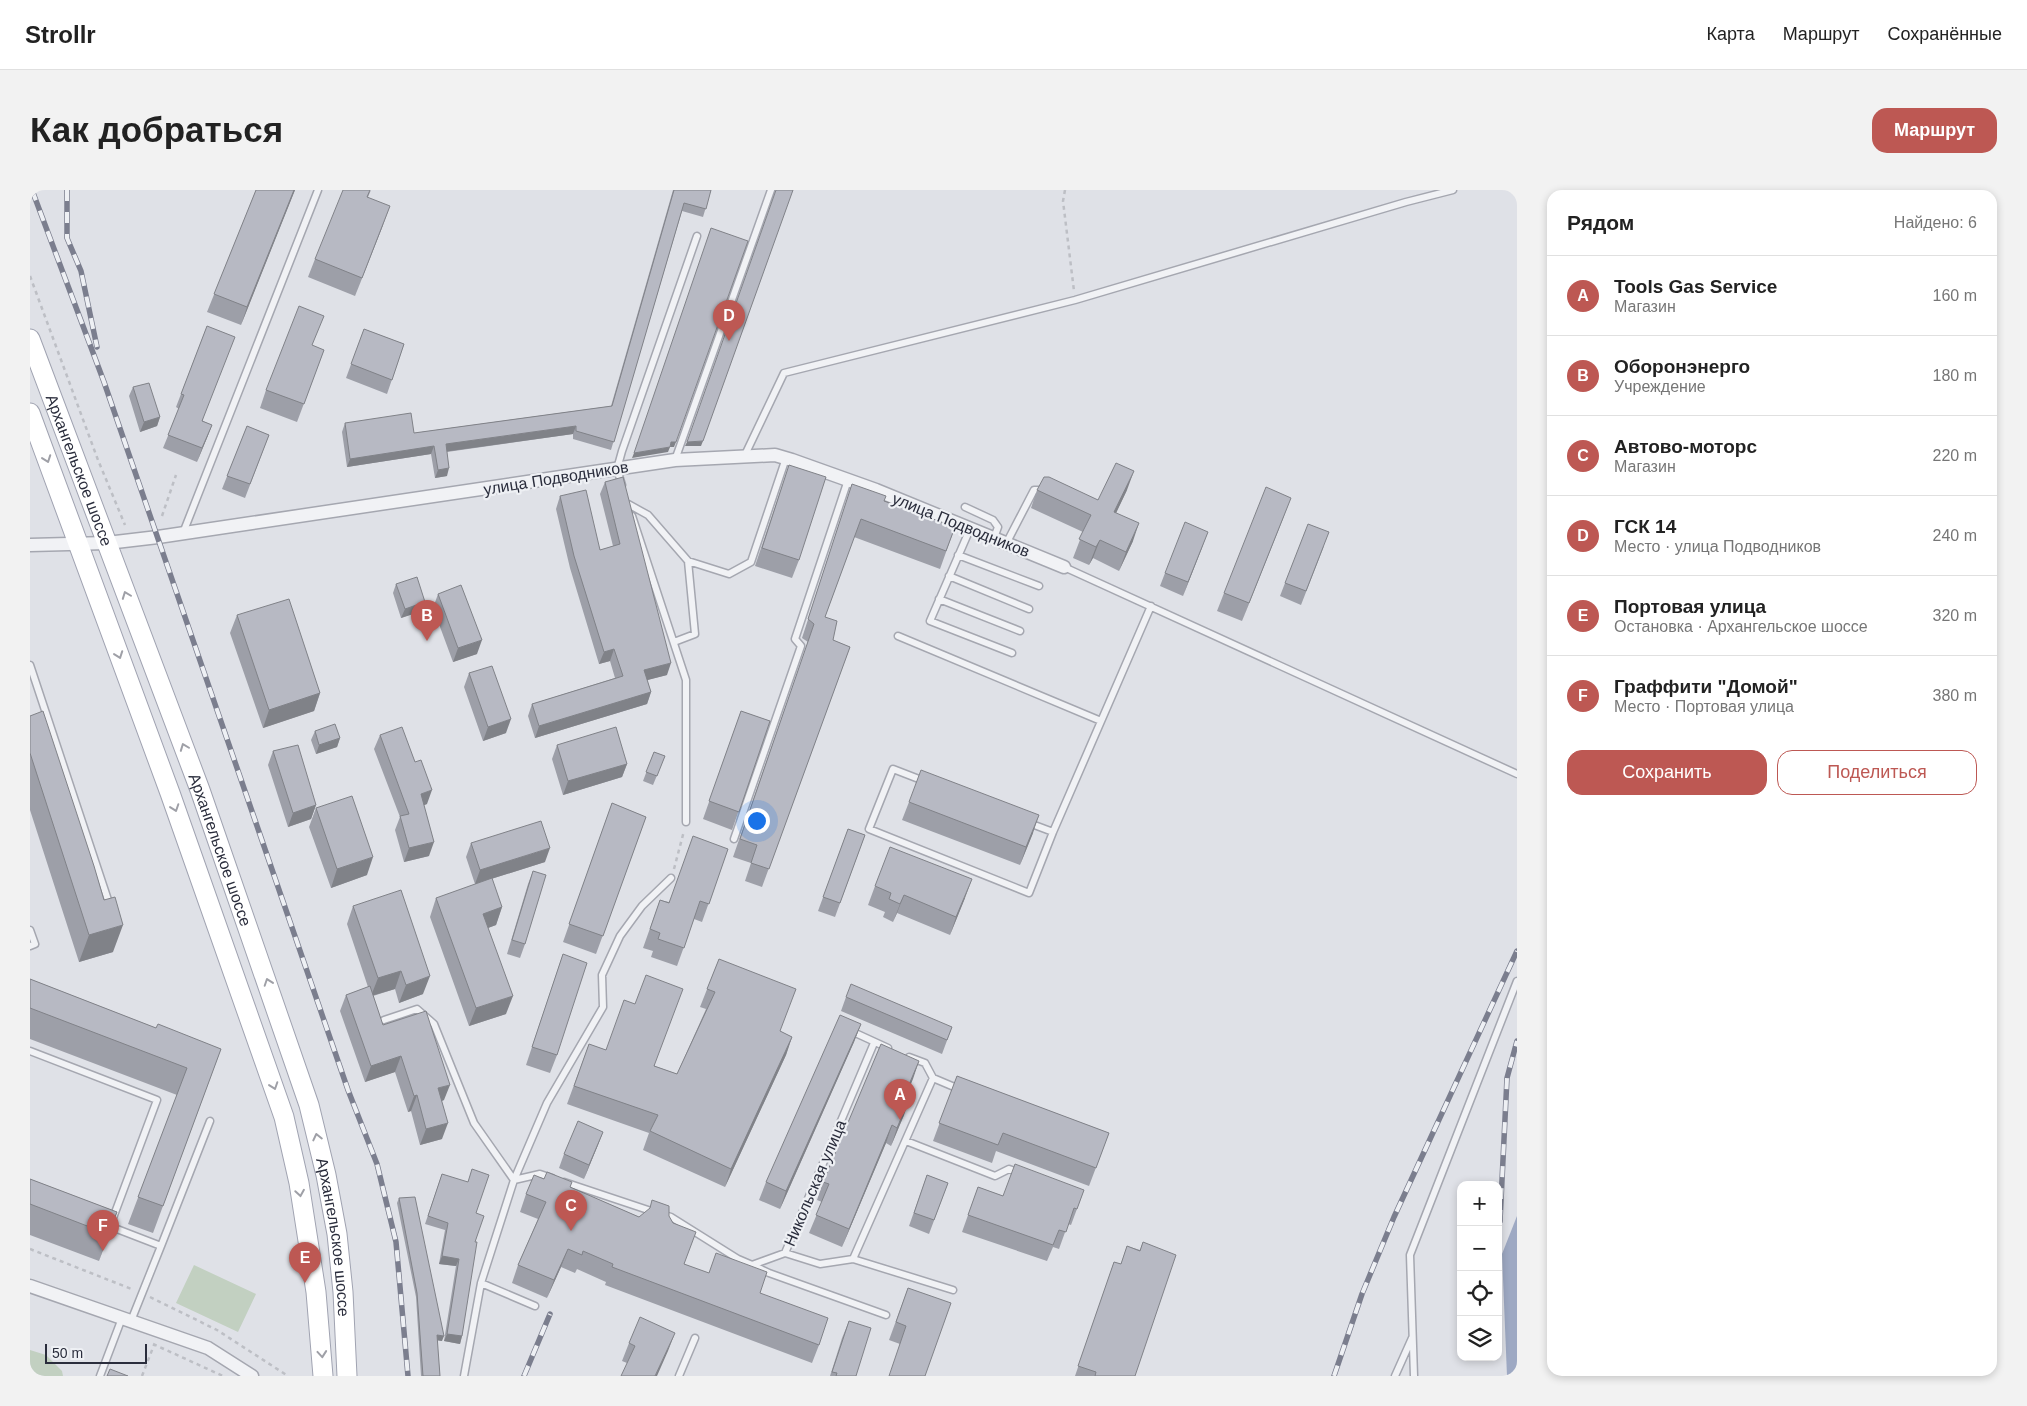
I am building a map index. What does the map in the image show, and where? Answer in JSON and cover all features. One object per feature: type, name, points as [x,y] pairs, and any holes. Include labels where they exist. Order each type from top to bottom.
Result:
[{"type":"main road","name":"Архангельское шоссе","points":[[30,339],[200,790],[309,1105],[326,1176],[336,1234],[343,1292],[347,1376]]},
{"type":"main road","name":"Архангельское шоссе","points":[[30,413],[167,784],[284,1117],[299,1183],[316,1292],[323,1376]]},
{"type":"street","name":"улица Подводников","points":[[30,545],[107,543],[183,534],[675,460],[775,455],[848,480],[1064,567]]},
{"type":"street","points":[[30,1286],[208,1348],[252,1376]]},
{"type":"lane","points":[[183,534],[318,190]]},
{"type":"lane","points":[[675,460],[771,190]]},
{"type":"lane","points":[[744,457],[784,373],[1075,300],[1406,202],[1453,190]]},
{"type":"lane","points":[[686,822],[686,680],[617,469],[697,236]]},
{"type":"lane","points":[[628,504],[648,515],[688,561],[729,574],[751,562],[786,458]]},
{"type":"lane","points":[[734,839],[801,646],[795,639],[848,480]]},
{"type":"lane","points":[[1006,544],[1034,490],[1048,490]]},
{"type":"lane","points":[[965,507],[993,520],[998,527],[994,538]]},
{"type":"lane","points":[[970,529],[930,621],[1012,653]]},
{"type":"lane","points":[[958,554],[1039,586]]},
{"type":"lane","points":[[674,642],[695,634],[688,561]]},
{"type":"lane","points":[[1064,567],[1517,774]]},
{"type":"lane","points":[[949,576],[1029,609]]},
{"type":"lane","points":[[939,599],[1020,631]]},
{"type":"lane","points":[[928,783],[893,769],[869,829],[1029,893],[1053,832],[1151,606]]},
{"type":"lane","points":[[898,636],[1101,722]]},
{"type":"lane","points":[[30,666],[108,900]]},
{"type":"lane","points":[[1018,818],[1053,832]]},
{"type":"lane","points":[[464,1376],[481,1283],[514,1180],[547,1103],[603,1007],[602,975],[620,936],[642,906],[671,878]]},
{"type":"lane","points":[[30,930],[35,944],[30,946]]},
{"type":"lane","points":[[1414,1376],[1410,1255],[1517,981]]},
{"type":"lane","points":[[384,1020],[417,1009],[434,1024],[474,1123],[514,1180]]},
{"type":"lane","points":[[851,1031],[891,1050]]},
{"type":"lane","name":"Никольская улица","points":[[752,1265],[785,1252],[874,1043]]},
{"type":"lane","points":[[30,1051],[157,1100],[109,1226]]},
{"type":"lane","points":[[900,1053],[926,1063],[933,1078],[970,1093]]},
{"type":"lane","points":[[853,1259],[933,1078]]},
{"type":"lane","points":[[100,1376],[126,1320],[142,1293],[210,1121]]},
{"type":"lane","points":[[906,1141],[995,1176],[1009,1169],[1026,1176]]},
{"type":"lane","points":[[514,1180],[540,1174],[671,1217],[738,1260],[886,1315]]},
{"type":"lane","points":[[101,1222],[160,1246]]},
{"type":"lane","points":[[785,1252],[820,1264],[853,1259],[953,1290]]},
{"type":"lane","points":[[481,1283],[535,1306]]},
{"type":"lane","points":[[1395,1376],[1413,1337]]},
{"type":"lane","points":[[678,1376],[695,1338]]},
{"type":"path","points":[[1065,190],[1063,201],[1075,300]]},
{"type":"path","points":[[30,276],[98,460],[125,525]]},
{"type":"path","points":[[162,516],[176,474]]},
{"type":"path","points":[[671,878],[686,822]]},
{"type":"path","points":[[30,1250],[142,1293],[209,1326],[288,1376]]},
{"type":"path","points":[[142,1376],[154,1344]]},
{"type":"green space","points":[[194,1265],[256,1294],[238,1332],[176,1303]]},
{"type":"green space","points":[[30,1350],[46,1355],[62,1371],[63,1376],[36,1376],[30,1369]]},
{"type":"water","points":[[1517,1216],[1517,1376],[1507,1376],[1502,1254]]},
{"type":"building","points":[[256,190],[294,190],[247,307],[214,294]]},
{"type":"building","points":[[343,190],[370,190],[367,197],[390,206],[362,278],[315,259]]},
{"type":"building","points":[[674,190],[711,190],[706,209],[684,203],[614,442],[576,431],[576,426],[446,444],[449,468],[438,470],[434,446],[350,459],[345,423],[411,413],[414,433],[612,406]]},
{"type":"building","points":[[776,190],[793,190],[703,441],[687,442]]},
{"type":"building","points":[[711,228],[748,241],[676,442],[671,442],[670,447],[634,453]]},
{"type":"building","points":[[299,306],[324,316],[312,345],[324,350],[304,404],[266,390]]},
{"type":"building","points":[[207,326],[235,337],[202,421],[212,425],[202,448],[168,435],[184,395],[181,394]]},
{"type":"building","points":[[364,329],[404,344],[392,380],[351,364]]},
{"type":"building","points":[[149,383],[160,417],[144,422],[133,387]]},
{"type":"building","points":[[247,426],[269,435],[250,484],[227,476]]},
{"type":"building","points":[[1116,463],[1134,471],[1114,512],[1139,523],[1126,552],[1100,540],[1096,547],[1079,539],[1091,515],[1037,490],[1044,477],[1049,477],[1098,500]]},
{"type":"building","points":[[789,465],[826,477],[799,560],[762,548]]},
{"type":"building","points":[[623,477],[671,663],[644,670],[651,692],[539,726],[532,704],[623,676],[614,649],[604,652],[574,556],[560,496],[586,490],[600,550],[620,544],[605,482]]},
{"type":"building","points":[[852,484],[886,496],[884,501],[955,527],[946,551],[861,519],[825,617],[837,621],[833,640],[850,647],[769,869],[751,863],[757,845],[740,839],[814,624],[808,619]]},
{"type":"building","points":[[1266,487],[1291,498],[1249,603],[1224,593]]},
{"type":"building","points":[[1185,522],[1208,532],[1188,582],[1165,573]]},
{"type":"building","points":[[1308,524],[1329,532],[1306,591],[1285,583]]},
{"type":"building","points":[[417,577],[425,602],[405,609],[396,584]]},
{"type":"building","points":[[461,585],[482,640],[458,648],[438,594]]},
{"type":"building","points":[[289,599],[320,693],[269,710],[237,615]]},
{"type":"building","points":[[492,666],[511,719],[488,727],[469,673]]},
{"type":"building","points":[[43,711],[104,900],[115,897],[123,925],[89,935],[30,753],[30,716]]},
{"type":"building","points":[[741,711],[770,721],[739,812],[709,801]]},
{"type":"building","points":[[335,724],[340,738],[319,745],[315,731]]},
{"type":"building","points":[[402,727],[415,762],[421,760],[432,790],[421,794],[434,842],[409,848],[400,816],[409,814],[380,735]]},
{"type":"building","points":[[616,727],[627,764],[568,781],[557,745]]},
{"type":"building","points":[[298,745],[316,805],[293,813],[273,751]]},
{"type":"building","points":[[654,752],[665,756],[657,776],[646,772]]},
{"type":"building","points":[[921,770],[1039,815],[1026,847],[909,802]]},
{"type":"building","points":[[352,796],[373,857],[337,869],[316,808]]},
{"type":"building","points":[[612,803],[646,817],[603,936],[569,924]]},
{"type":"building","points":[[541,821],[550,848],[480,870],[471,843]]},
{"type":"building","points":[[848,829],[865,835],[840,903],[823,897]]},
{"type":"building","points":[[693,836],[728,849],[709,904],[700,901],[684,948],[658,939],[660,933],[650,929],[660,900],[669,903]]},
{"type":"building","points":[[890,847],[972,879],[956,917],[904,895],[900,904],[889,899],[891,893],[875,886]]},
{"type":"building","points":[[533,871],[546,875],[525,944],[512,940]]},
{"type":"building","points":[[492,878],[502,907],[483,914],[513,996],[476,1008],[436,898]]},
{"type":"building","points":[[401,890],[430,976],[406,985],[401,971],[378,978],[353,906]]},
{"type":"building","points":[[563,954],[587,963],[557,1055],[532,1047]]},
{"type":"building","points":[[719,959],[796,989],[780,1031],[792,1037],[731,1169],[650,1131],[658,1115],[574,1086],[589,1044],[606,1050],[624,1000],[635,1004],[646,975],[683,989],[654,1066],[677,1074],[715,992],[707,989]]},
{"type":"building","points":[[30,979],[156,1028],[158,1024],[221,1049],[163,1206],[138,1197],[187,1068],[30,1008]]},
{"type":"building","points":[[851,984],[952,1027],[947,1040],[846,997]]},
{"type":"building","points":[[370,986],[383,1025],[426,1011],[450,1085],[438,1088],[448,1123],[426,1129],[417,1095],[414,1096],[401,1056],[371,1066],[346,995]]},
{"type":"building","points":[[840,1015],[861,1024],[786,1191],[766,1182]]},
{"type":"building","points":[[881,1044],[919,1061],[905,1094],[910,1097],[897,1128],[892,1125],[849,1229],[816,1215],[829,1184],[823,1182]]},
{"type":"building","points":[[957,1076],[1109,1133],[1096,1168],[1003,1133],[998,1145],[939,1123]]},
{"type":"building","points":[[578,1121],[603,1132],[589,1165],[564,1154]]},
{"type":"building","points":[[1015,1164],[1084,1190],[1077,1209],[1074,1208],[1066,1232],[1059,1230],[1053,1245],[968,1215],[978,1187],[1003,1196]]},
{"type":"building","points":[[472,1169],[489,1175],[476,1213],[484,1216],[475,1242],[477,1242],[462,1336],[447,1334],[459,1259],[442,1256],[448,1223],[428,1216],[442,1174],[468,1182]]},
{"type":"building","points":[[547,1172],[572,1182],[570,1187],[639,1217],[650,1208],[652,1200],[669,1206],[669,1216],[673,1223],[696,1232],[684,1264],[709,1273],[716,1253],[767,1272],[760,1293],[828,1318],[819,1345],[612,1267],[613,1264],[583,1251],[582,1255],[568,1249],[554,1280],[518,1265],[546,1202],[526,1194],[534,1175],[544,1179]]},
{"type":"building","points":[[927,1175],[948,1183],[934,1220],[914,1213]]},
{"type":"building","points":[[30,1179],[117,1212],[108,1234],[30,1204]]},
{"type":"building","points":[[415,1197],[444,1336],[437,1335],[440,1376],[423,1376],[417,1293],[399,1198]]},
{"type":"building","points":[[1143,1242],[1176,1255],[1135,1376],[1095,1376],[1096,1372],[1078,1366],[1114,1262],[1121,1264],[1127,1246],[1140,1251]]},
{"type":"building","points":[[908,1288],[951,1303],[925,1376],[889,1376],[906,1326],[896,1322]]},
{"type":"building","points":[[640,1317],[675,1333],[655,1376],[621,1376],[635,1346],[629,1343]]},
{"type":"building","points":[[849,1321],[871,1328],[856,1376],[836,1376],[837,1373],[832,1372]]},
{"type":"building","points":[[110,1369],[128,1376],[107,1376]]},
{"type":"railway","points":[[32,190],[104,382],[348,1090],[377,1164],[396,1242],[408,1376]]},
{"type":"railway","points":[[67,190],[67,238],[81,271],[97,347]]},
{"type":"railway","points":[[1334,1376],[1362,1294],[1394,1217],[1517,951]]},
{"type":"railway","points":[[1502,1181],[1507,1078],[1517,1041]]},
{"type":"railway","points":[[524,1376],[550,1314]]},
{"type":"place","name":"ГСК 14","points":[[729,341]]},
{"type":"place","name":"Оборонэнерго","points":[[427,641]]},
{"type":"place","name":"Tools Gas Service","points":[[900,1120]]},
{"type":"place","name":"Автово-моторс","points":[[571,1231]]},
{"type":"place","name":"Граффити \"Домой\"","points":[[103,1251]]},
{"type":"place","name":"Портовая улица","points":[[305,1283]]}]
